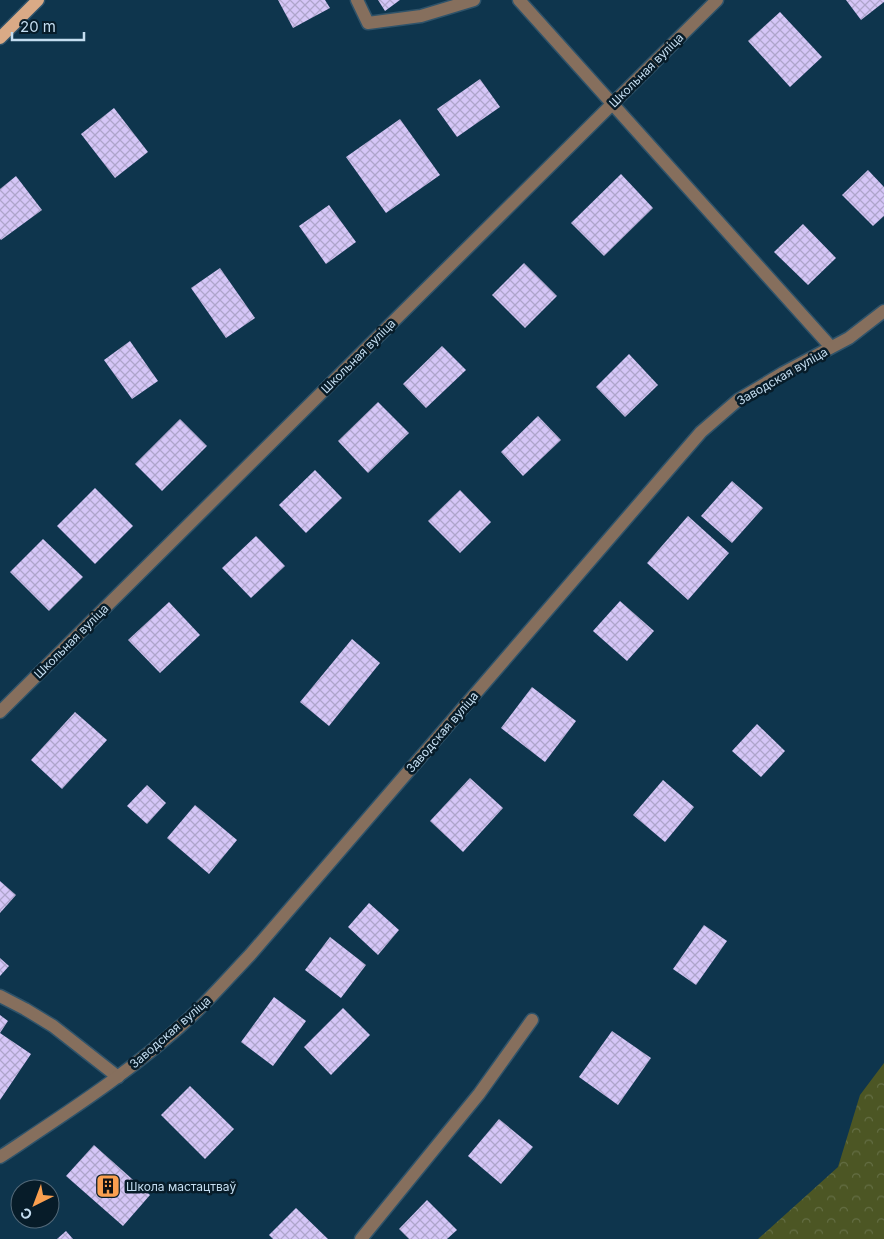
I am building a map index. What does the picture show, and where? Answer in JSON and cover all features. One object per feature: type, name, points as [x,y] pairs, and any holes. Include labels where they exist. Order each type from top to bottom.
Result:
[{"type":"main road","points":[[0,38],[38,0]]},
{"type":"street","points":[[357,0],[368,23],[421,16],[474,0]]},
{"type":"street","points":[[519,0],[831,348]]},
{"type":"street","name":"Школьная вуліца","points":[[0,712],[717,0]]},
{"type":"street","name":"Заводская вуліца","points":[[0,1157],[89,1098],[146,1055],[196,1011],[250,956],[701,432],[738,400],[783,373],[849,338],[884,311]]},
{"type":"street","points":[[0,996],[53,1026],[118,1077]]},
{"type":"street","points":[[361,1239],[480,1094],[532,1020]]},
{"type":"green space","points":[[884,1063],[884,1239],[758,1239],[838,1167],[860,1095]]},
{"type":"building","points":[[278,0],[325,0],[330,8],[293,28]]},
{"type":"building","points":[[378,0],[400,0],[385,11]]},
{"type":"building","points":[[846,0],[884,0],[884,2],[861,20]]},
{"type":"building","points":[[780,12],[822,57],[790,87],[748,41]]},
{"type":"building","points":[[480,79],[500,107],[457,137],[437,109]]},
{"type":"building","points":[[114,108],[148,152],[115,178],[81,134]]},
{"type":"building","points":[[400,119],[440,175],[386,213],[346,157]]},
{"type":"building","points":[[868,170],[884,187],[884,216],[873,226],[842,195]]},
{"type":"building","points":[[621,174],[653,208],[604,256],[571,223]]},
{"type":"building","points":[[16,176],[42,210],[1,240],[0,189]]},
{"type":"building","points":[[329,205],[356,242],[326,264],[299,226]]},
{"type":"building","points":[[803,224],[836,258],[808,285],[774,252]]},
{"type":"building","points":[[524,263],[557,296],[525,328],[492,295]]},
{"type":"building","points":[[220,268],[255,318],[226,338],[191,288]]},
{"type":"building","points":[[130,341],[158,381],[132,399],[104,360]]},
{"type":"building","points":[[442,346],[466,370],[426,408],[403,384]]},
{"type":"building","points":[[629,354],[658,385],[625,417],[596,387]]},
{"type":"building","points":[[378,402],[409,433],[368,473],[338,441]]},
{"type":"building","points":[[538,416],[561,440],[523,476],[501,452]]},
{"type":"building","points":[[180,419],[207,446],[162,491],[135,464]]},
{"type":"building","points":[[315,470],[342,498],[306,533],[279,505]]},
{"type":"building","points":[[732,481],[763,508],[732,543],[701,516]]},
{"type":"building","points":[[95,488],[133,526],[95,564],[57,526]]},
{"type":"building","points":[[460,490],[491,522],[460,553],[428,521]]},
{"type":"building","points":[[688,516],[729,553],[688,600],[647,563]]},
{"type":"building","points":[[256,536],[285,566],[251,598],[222,568]]},
{"type":"building","points":[[43,539],[83,577],[49,611],[10,572]]},
{"type":"building","points":[[620,601],[654,631],[627,661],[593,631]]},
{"type":"building","points":[[169,602],[200,635],[160,673],[128,640]]},
{"type":"building","points":[[352,639],[380,663],[329,726],[300,702]]},
{"type":"building","points":[[532,687],[576,721],[545,762],[501,728]]},
{"type":"building","points":[[75,712],[107,740],[62,789],[31,760]]},
{"type":"building","points":[[757,724],[785,751],[761,777],[732,751]]},
{"type":"building","points":[[470,778],[503,808],[463,852],[430,821]]},
{"type":"building","points":[[663,780],[694,807],[665,842],[633,815]]},
{"type":"building","points":[[147,785],[166,803],[147,824],[127,806]]},
{"type":"building","points":[[195,805],[237,840],[209,874],[167,838]]},
{"type":"building","points":[[0,881],[16,895],[0,913]]},
{"type":"building","points":[[369,903],[399,930],[378,955],[348,927]]},
{"type":"building","points":[[704,925],[727,941],[696,985],[673,969]]},
{"type":"building","points":[[330,937],[366,965],[341,998],[305,970]]},
{"type":"building","points":[[0,958],[9,966],[0,976]]},
{"type":"building","points":[[274,997],[306,1021],[273,1066],[241,1042]]},
{"type":"building","points":[[343,1008],[370,1035],[331,1075],[304,1047]]},
{"type":"building","points":[[0,1015],[8,1021],[0,1033]]},
{"type":"building","points":[[612,1031],[651,1058],[618,1105],[579,1077]]},
{"type":"building","points":[[0,1033],[31,1054],[0,1100]]},
{"type":"building","points":[[190,1086],[234,1129],[205,1159],[161,1115]]},
{"type":"building","points":[[499,1119],[533,1147],[501,1184],[468,1156]]},
{"type":"building","name":"Школа мастацтваў","points":[[94,1145],[150,1195],[123,1226],[66,1176]]},
{"type":"building","points":[[427,1200],[457,1230],[447,1239],[409,1239],[399,1229]]},
{"type":"building","points":[[296,1208],[328,1239],[273,1239],[269,1235]]},
{"type":"building","points":[[66,1231],[73,1239],[57,1239]]},
{"type":"place","name":"Школа мастацтваў","points":[[108,1186]]}]
